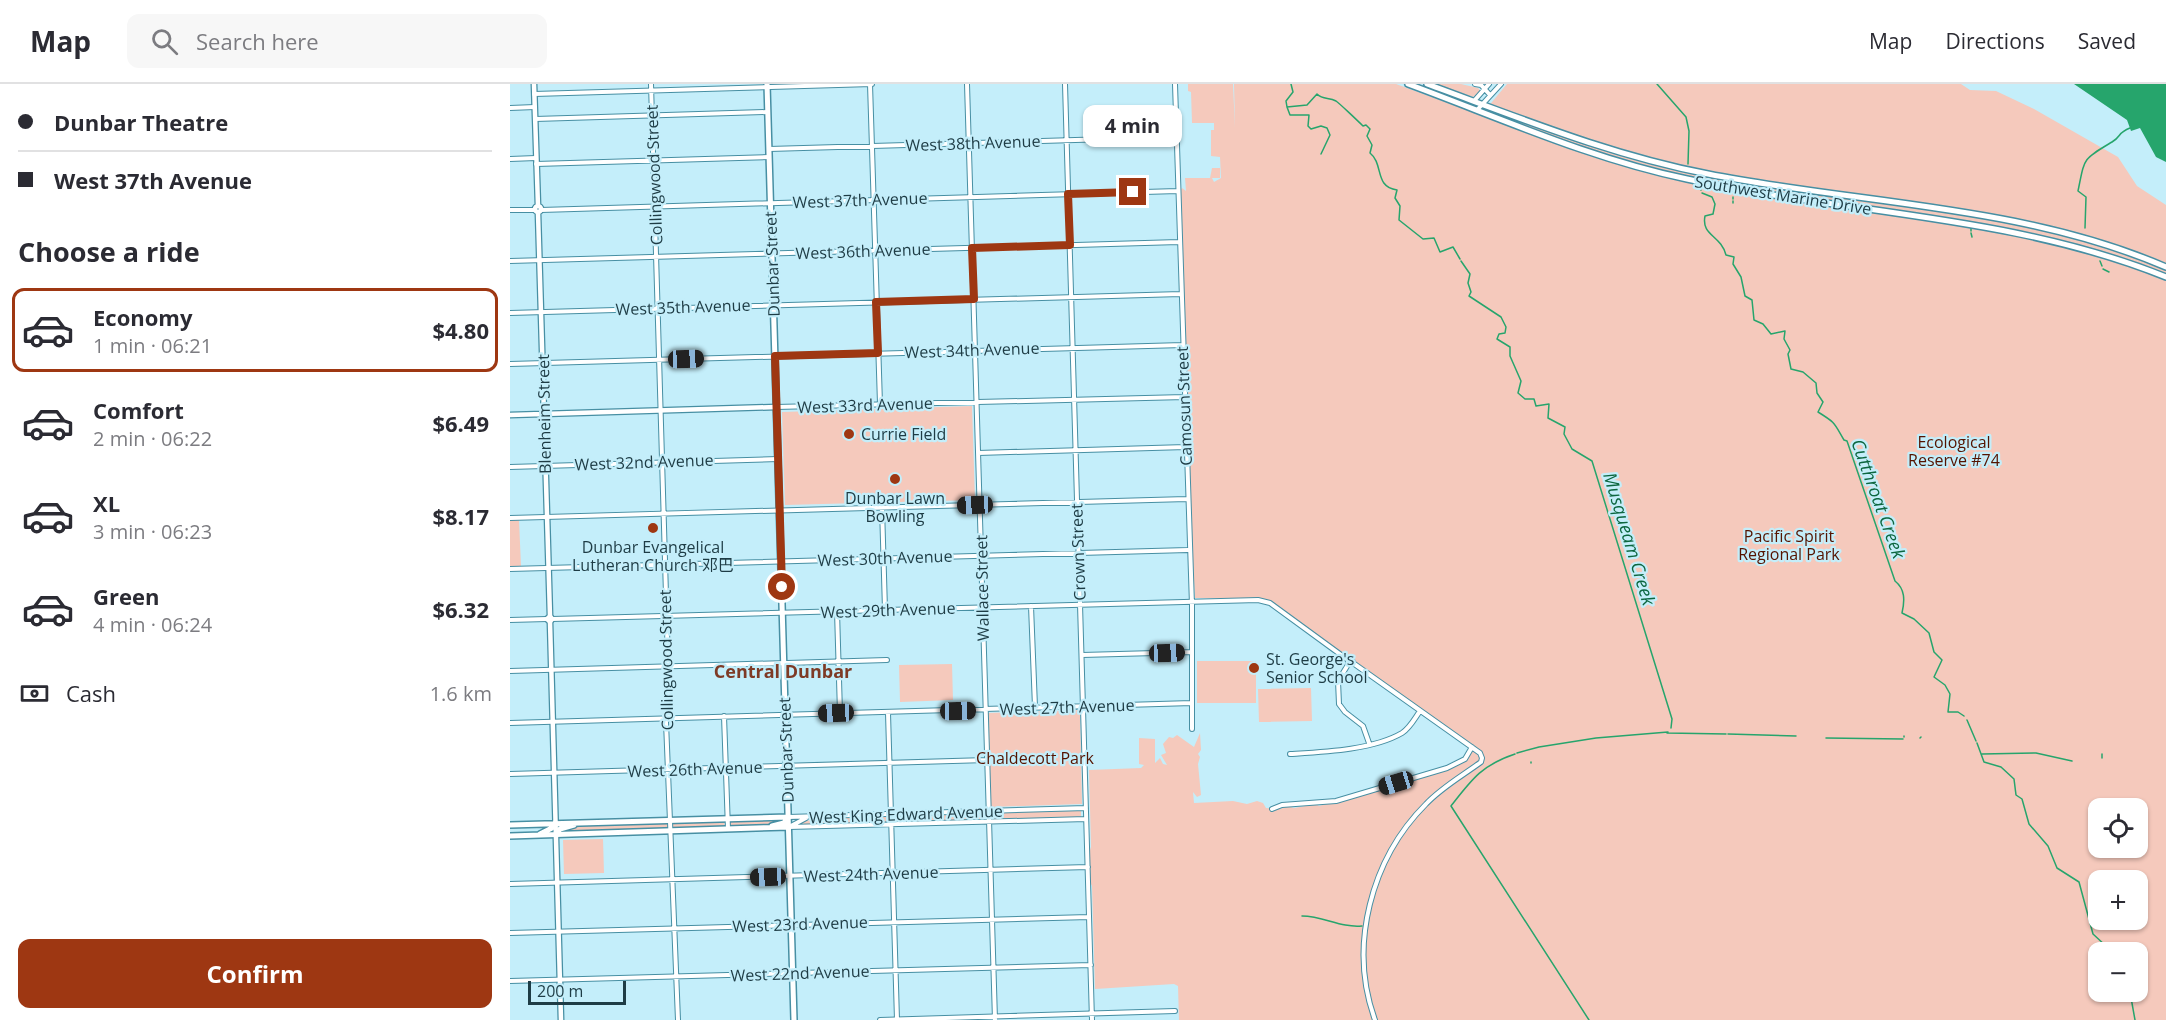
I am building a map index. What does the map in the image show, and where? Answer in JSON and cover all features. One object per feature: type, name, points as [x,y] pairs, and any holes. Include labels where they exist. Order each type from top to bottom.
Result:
[{"type":"main road","name":"Southwest Marine Drive","points":[[1408,84],[1603,149],[1652,162],[1734,179],[2005,220],[2094,241],[2166,267]]},
{"type":"main road","name":"Southwest Marine Drive","points":[[1427,84],[1474,101],[1480,107],[1578,147],[1656,172],[1732,188],[2009,230],[2079,246],[2166,277]]},
{"type":"main road","name":"Dunbar Street","points":[[767,86],[794,1020]]},
{"type":"main road","name":"West King Edward Avenue","points":[[510,825],[788,817]]},
{"type":"main road","points":[[769,828],[784,823],[788,817]]},
{"type":"main road","points":[[535,835],[551,829],[555,823]]},
{"type":"main road","points":[[556,835],[561,829],[584,823]]},
{"type":"main road","name":"West King Edward Avenue","points":[[510,836],[789,827]]},
{"type":"street","name":"Blenheim Street","points":[[534,84],[561,1020]]},
{"type":"street","name":"Collingwood Street","points":[[651,84],[668,667],[669,821],[672,831],[678,1020]]},
{"type":"street","points":[[534,94],[871,84],[880,404]]},
{"type":"street","name":"Wallace Street","points":[[967,84],[995,1018]]},
{"type":"street","name":"Crown Street","points":[[1065,84],[1092,1020]]},
{"type":"street","name":"Camosun Street","points":[[1175,84],[1191,601],[1192,729]]},
{"type":"street","points":[[1475,84],[1481,85],[1490,95]]},
{"type":"street","points":[[1474,101],[1489,84]]},
{"type":"street","points":[[1480,107],[1501,84]]},
{"type":"street","points":[[510,108],[535,107]]},
{"type":"street","points":[[535,119],[768,112]]},
{"type":"street","name":"West 38th Avenue","points":[[769,149],[1177,137]]},
{"type":"street","points":[[510,159],[653,161],[769,157]]},
{"type":"street","name":"West 37th Avenue","points":[[510,210],[1178,190]]},
{"type":"street","name":"West 36th Avenue","points":[[510,261],[1179,242]]},
{"type":"street","name":"West 35th Avenue","points":[[510,313],[1181,294]]},
{"type":"street","name":"West 34th Avenue","points":[[510,364],[1183,345]]},
{"type":"street","name":"West 33rd Avenue","points":[[510,415],[1185,397]]},
{"type":"street","points":[[978,453],[1186,447]]},
{"type":"street","name":"West 32nd Avenue","points":[[510,467],[778,459]]},
{"type":"street","points":[[510,518],[1187,499]]},
{"type":"street","points":[[882,507],[885,610]]},
{"type":"street","name":"West 30th Avenue","points":[[510,569],[1188,550]]},
{"type":"street","name":"West 29th Avenue","points":[[510,620],[1191,601],[1264,601],[1472,747]]},
{"type":"street","points":[[1031,606],[1035,708]]},
{"type":"street","points":[[837,611],[840,713]]},
{"type":"street","points":[[1082,655],[1192,652]]},
{"type":"street","points":[[510,671],[887,660]]},
{"type":"street","points":[[1350,662],[1338,681],[1339,704],[1363,726],[1369,743]]},
{"type":"street","name":"West 27th Avenue","points":[[510,723],[1192,703]]},
{"type":"street","points":[[1290,754],[1341,751],[1369,743],[1402,732],[1420,711]]},
{"type":"street","points":[[888,713],[897,1020]]},
{"type":"street","points":[[724,716],[728,829]]},
{"type":"street","points":[[1272,809],[1282,805],[1336,801],[1447,768],[1465,759],[1472,747],[1482,756],[1481,762],[1440,791],[1415,815],[1389,854],[1375,885],[1363,949],[1367,991],[1375,1020]]},
{"type":"street","name":"West 26th Avenue","points":[[510,774],[987,760]]},
{"type":"street","name":"West King Edward Avenue","points":[[788,817],[1086,808]]},
{"type":"street","points":[[789,827],[804,819],[817,816]]},
{"type":"street","name":"West King Edward Avenue","points":[[789,827],[1086,819]]},
{"type":"street","name":"West 24th Avenue","points":[[510,884],[1088,867]]},
{"type":"street","name":"West 23rd Avenue","points":[[510,933],[1089,917]]},
{"type":"street","name":"West 22nd Avenue","points":[[510,981],[1090,965]]},
{"type":"street","points":[[880,1020],[1175,1011]]},
{"type":"green space","name":"Pacific Spirit Regional Park","points":[[1188,84],[1233,84],[1235,128],[1234,84],[1396,84],[1481,115],[1485,110],[1482,107],[1487,108],[1507,84],[1961,84],[1970,90],[1996,91],[2034,109],[2118,157],[2137,186],[2166,205],[2166,1020],[1179,1020],[1178,986],[1174,984],[1095,989],[1092,886],[1089,880],[1091,847],[1089,770],[1141,768],[1144,765],[1139,764],[1139,738],[1155,739],[1155,763],[1160,758],[1163,764],[1167,765],[1161,755],[1166,753],[1163,744],[1169,737],[1173,738],[1177,735],[1194,747],[1200,733],[1201,750],[1198,754],[1200,757],[1198,764],[1201,795],[1197,797],[1193,792],[1194,803],[1233,801],[1247,804],[1257,801],[1263,803],[1266,808],[1281,809],[1284,805],[1294,808],[1316,804],[1319,806],[1468,760],[1471,746],[1266,599],[1195,598],[1187,456],[1189,445],[1180,192],[1182,188],[1186,191],[1185,178],[1210,178],[1212,168],[1220,168],[1220,178],[1212,178],[1214,182],[1221,178],[1220,157],[1211,156],[1211,130],[1214,130],[1214,123],[1192,123],[1191,92],[1188,91]]},
{"type":"green space","points":[[1436,84],[1461,84],[1478,88],[1481,91],[1473,97]]},
{"type":"green space","points":[[972,406],[975,500],[785,505],[782,412]]},
{"type":"green space","points":[[510,520],[519,520],[521,566],[510,567]]},
{"type":"green space","points":[[1197,661],[1256,661],[1256,703],[1197,703]]},
{"type":"green space","points":[[952,664],[953,700],[900,702],[899,665]]},
{"type":"green space","points":[[1311,688],[1312,721],[1259,722],[1258,689]]},
{"type":"green space","name":"Chaldecott Park","points":[[1080,710],[1082,804],[990,807],[987,713]]},
{"type":"green space","points":[[1081,810],[1081,817],[993,819],[993,812]]},
{"type":"green space","points":[[984,813],[984,820],[896,822],[896,815]]},
{"type":"green space","points":[[886,816],[886,823],[797,825],[818,818]]},
{"type":"green space","points":[[777,819],[783,821],[768,825],[730,827],[729,821]]},
{"type":"green space","points":[[724,821],[725,827],[674,829],[672,822]]},
{"type":"green space","points":[[667,822],[670,829],[561,832],[574,825]]},
{"type":"green space","points":[[603,839],[604,873],[564,874],[563,840]]},
{"type":"shaded area","points":[[2074,84],[2166,84],[2166,162],[2156,157],[2140,128],[2131,131],[2127,120]]},
{"type":"waterway","name":"Musqueam Creek","points":[[1291,84],[1293,92],[1286,101],[1287,107],[1307,105],[1317,94],[1336,101],[1363,126],[1366,125],[1370,129],[1367,136],[1372,145],[1370,153],[1377,163],[1382,180],[1390,188],[1397,190],[1395,198],[1400,206],[1399,220],[1423,239],[1434,238],[1440,252],[1453,247],[1460,259]]},
{"type":"waterway","name":"Cutthroat Creek","points":[[1657,84],[1686,117],[1689,131],[1688,164]]},
{"type":"waterway","points":[[1287,107],[1290,115],[1309,115],[1308,126],[1311,129],[1321,126],[1327,128],[1330,135],[1321,154]]},
{"type":"waterway","points":[[2085,228],[2086,197],[2078,191],[2086,160],[2130,128]]},
{"type":"waterway","name":"Cutthroat Creek","points":[[1702,193],[1712,197],[1715,204],[1713,214],[1705,216],[1706,228],[1720,243],[1726,255],[1734,257],[1733,264],[1741,277],[1745,296],[1752,300],[1754,320],[1763,324],[1771,334],[1785,331],[1784,339],[1790,350],[1788,354],[1791,369],[1803,372],[1816,383],[1817,393],[1823,402],[1818,412],[1832,421],[1847,441],[1895,581],[1902,591],[1904,599],[1902,613],[1914,619],[1929,633],[1934,652],[1942,660],[1934,677],[1945,685],[1950,694],[1948,712],[1958,712],[1964,716]]},
{"type":"waterway","points":[[1971,233],[1972,237]]},
{"type":"waterway","name":"Musqueam Creek","points":[[1461,261],[1470,274],[1468,283],[1471,292],[1469,296],[1501,317],[1506,327],[1505,333],[1499,334],[1497,339],[1510,347],[1510,356],[1521,381],[1518,393],[1525,399],[1534,399],[1536,406],[1549,404],[1548,418],[1565,427],[1564,434],[1572,449],[1592,461],[1672,719],[1671,728]]},
{"type":"waterway","points":[[2100,261],[2102,266]]},
{"type":"waterway","points":[[2103,269],[2109,272]]},
{"type":"waterway","name":"Cutthroat Creek","points":[[1967,720],[1976,741]]},
{"type":"waterway","name":"Musqueam Creek","points":[[1517,753],[1596,738],[1668,732]]},
{"type":"waterway","points":[[1667,733],[1726,734]]},
{"type":"waterway","points":[[1728,734],[1796,736]]},
{"type":"waterway","points":[[1826,738],[1903,739]]},
{"type":"waterway","name":"Cutthroat Creek","points":[[1977,743],[1984,762],[2001,767],[2014,779],[2016,795],[2022,799],[2029,824],[2048,846],[2057,868],[2079,882],[2093,934],[2102,942]]},
{"type":"waterway","points":[[1982,754],[2036,753],[2072,761]]},
{"type":"waterway","name":"Musqueam Creek","points":[[1515,754],[1494,763],[1478,774],[1451,806],[1589,1020]]},
{"type":"waterway","points":[[1302,916],[1362,926]]},
{"type":"waterway","name":"Cutthroat Creek","points":[[2132,1002],[2135,1020]]},
{"type":"place","name":"Currie Field","points":[[849,434]]},
{"type":"place","name":"Dunbar Lawn Bowling","points":[[895,479]]},
{"type":"place","name":"Dunbar Evangelical Lutheran Church 邓巴","points":[[653,528]]},
{"type":"place","name":"St. George's Senior School","points":[[1254,668]]},
{"type":"district","name":"Central Dunbar","points":[[783,672]]},
{"type":"route","points":[[782,587],[775,356],[878,353],[876,302],[974,299],[972,248],[1070,245],[1068,194],[1133,192]]},
{"type":"park label","name":"Ecological Reserve #74","points":[[1954,451]]}]
